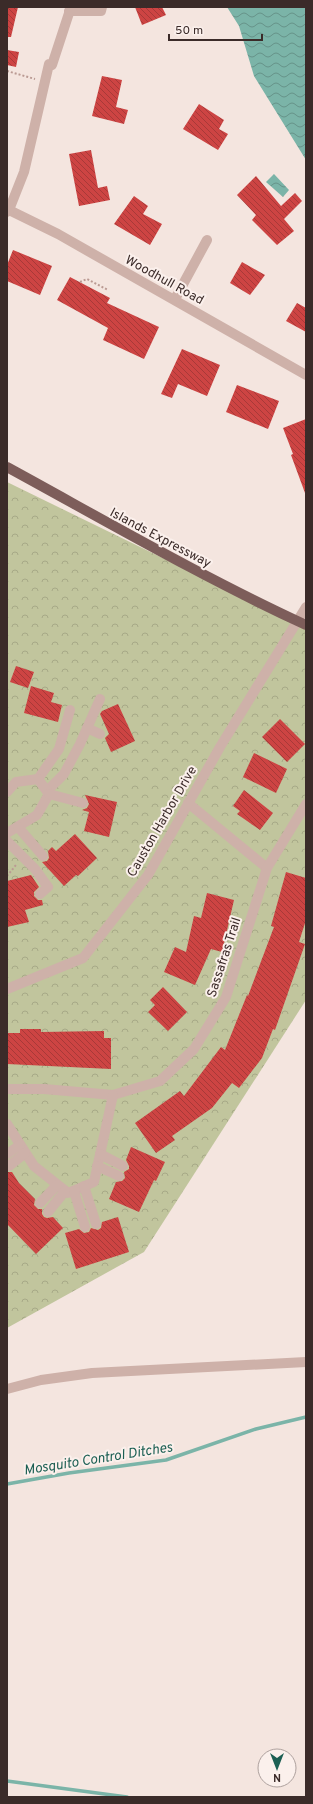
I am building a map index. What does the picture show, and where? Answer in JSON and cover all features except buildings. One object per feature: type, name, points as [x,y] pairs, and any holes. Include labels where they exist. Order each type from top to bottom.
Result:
[{"type":"main road","name":"Islands Expressway","points":[[7,467],[110,525],[254,601],[302,624]]},
{"type":"street","points":[[8,211],[24,172],[50,64],[52,65],[70,9],[101,11],[102,7]]},
{"type":"street","name":"Woodhull Road","points":[[8,211],[58,234],[306,375]]},
{"type":"street","points":[[175,300],[207,240]]},
{"type":"street","points":[[302,624],[306,607]]},
{"type":"street","name":"Causton Harbor Drive","points":[[7,989],[83,958],[148,875],[220,746],[302,624]]},
{"type":"street","points":[[10,832],[37,815],[48,793],[64,774],[100,699]]},
{"type":"street","points":[[38,780],[59,749],[70,710]]},
{"type":"street","points":[[87,728],[100,734]]},
{"type":"street","points":[[8,789],[16,782],[38,780]]},
{"type":"street","points":[[38,780],[48,793],[83,803]]},
{"type":"street","points":[[188,803],[267,868]]},
{"type":"street","name":"Sassafras Trail","points":[[7,1089],[44,1089],[113,1095],[160,1081],[194,1049],[226,997],[267,868],[306,804]]},
{"type":"street","points":[[10,832],[43,856]]},
{"type":"street","points":[[10,832],[48,887],[40,894]]},
{"type":"street","points":[[40,1203],[65,1189],[84,1186],[94,1182],[113,1095]]},
{"type":"street","points":[[7,1124],[34,1166],[65,1189],[85,1227]]},
{"type":"street","points":[[7,1154],[23,1149]]},
{"type":"street","points":[[8,1166],[23,1149]]},
{"type":"street","points":[[100,1154],[123,1166]]},
{"type":"street","points":[[97,1166],[119,1176]]},
{"type":"street","points":[[84,1186],[96,1224]]},
{"type":"street","points":[[48,1212],[65,1189]]},
{"type":"street","points":[[7,1389],[41,1380],[92,1373],[306,1362]]},
{"type":"path","points":[[7,71],[45,82]]},
{"type":"path","points":[[80,282],[87,279],[108,290]]},
{"type":"green space","points":[[7,482],[306,628],[306,1000],[144,1252],[7,1328]]},
{"type":"water","points":[[227,7],[306,7],[306,160],[254,76],[239,26]]},
{"type":"water","points":[[274,174],[289,190],[283,197],[266,182]]},
{"type":"waterway","name":"Mosquito Control Ditches","points":[[7,1484],[69,1473],[166,1460],[256,1429],[306,1417]]},
{"type":"waterway","name":"Mosquito Control Ditches","points":[[7,1781],[127,1797]]}]
